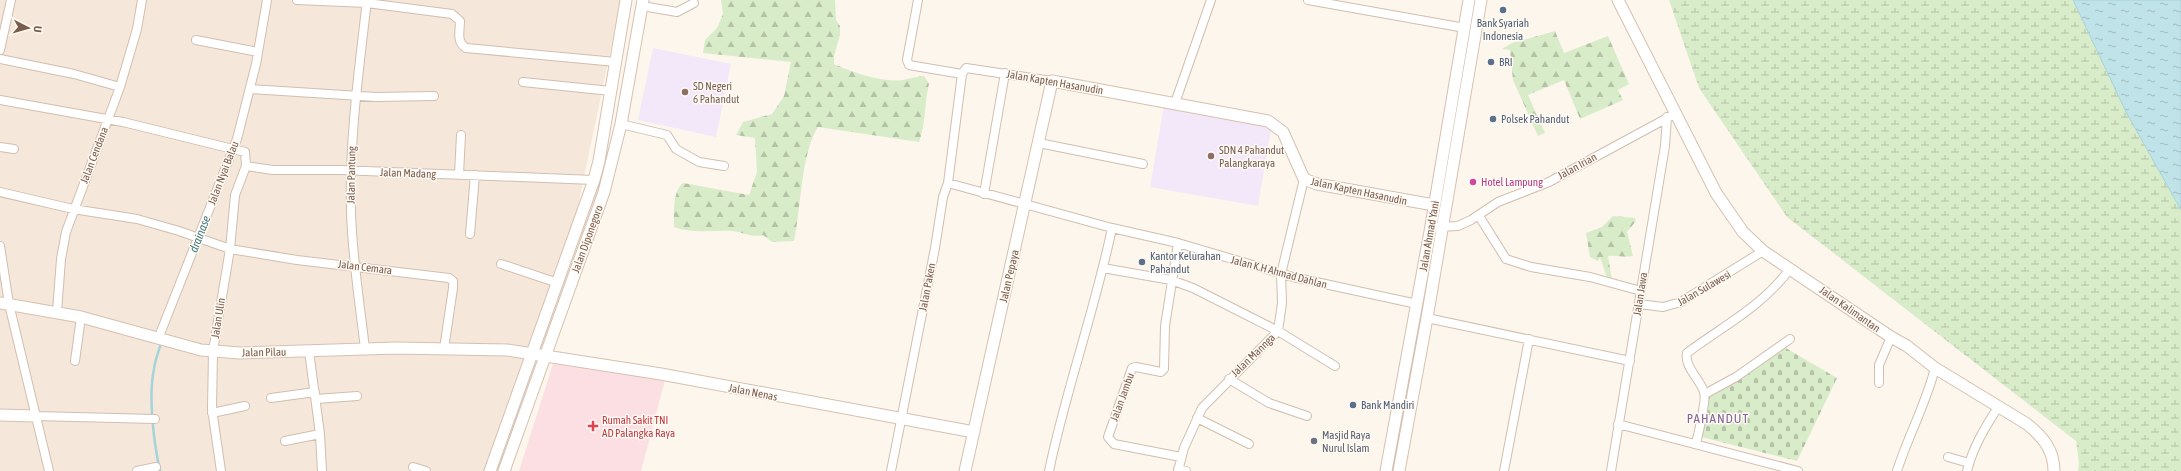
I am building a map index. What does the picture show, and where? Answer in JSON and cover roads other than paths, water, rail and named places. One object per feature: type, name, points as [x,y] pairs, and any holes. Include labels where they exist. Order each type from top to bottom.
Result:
[{"type":"street","points":[[0,50],[11,0]]},
{"type":"street","name":"Jalan Cendana","points":[[58,312],[61,259],[66,232],[120,88],[137,29],[142,0]]},
{"type":"street","name":"Jalan Nyai Balau","points":[[159,339],[203,241],[235,148],[258,52],[267,0]]},
{"type":"street","points":[[297,0],[367,1],[452,14],[460,21],[459,37],[462,45],[466,48],[616,62]]},
{"type":"street","name":"Jalan Diponegoro","points":[[490,471],[594,180],[626,0]]},
{"type":"street","name":"Jalan Kapten Hasanudin","points":[[918,0],[907,60],[908,65],[962,74],[968,67],[1255,118],[1280,128],[1288,141],[1304,179],[1317,184],[1434,205]]},
{"type":"street","points":[[1175,103],[1211,0]]},
{"type":"street","points":[[1308,0],[1465,28]]},
{"type":"street","name":"Jalan Ahmad Yani","points":[[1386,471],[1431,226],[1469,0]]},
{"type":"street","name":"Jalan Ahmad Yani","points":[[1399,471],[1427,318],[1481,0]]},
{"type":"street","points":[[1618,0],[1672,115]]},
{"type":"street","name":"Jalan Pantung","points":[[365,350],[351,213],[350,171],[356,96],[367,1]]},
{"type":"street","points":[[642,3],[677,12],[694,3]]},
{"type":"street","name":"Jalan Diponegoro","points":[[504,471],[604,192],[620,124],[642,3]]},
{"type":"street","points":[[196,40],[258,52]]},
{"type":"street","points":[[0,59],[74,74],[120,88]]},
{"type":"street","points":[[984,194],[1005,73]]},
{"type":"street","points":[[962,74],[948,183],[1026,205]]},
{"type":"street","name":"Jalan Pepaya","points":[[965,471],[1026,205],[1052,81]]},
{"type":"street","points":[[523,82],[611,90]]},
{"type":"street","points":[[250,89],[356,96],[434,96]]},
{"type":"street","points":[[0,100],[107,120],[235,148],[244,152],[246,166]]},
{"type":"street","name":"Jalan Irian","points":[[1431,226],[1442,228],[1458,226],[1479,216],[1498,202],[1549,182],[1672,115]]},
{"type":"street","name":"Jalan Kalimantan","points":[[1672,115],[1716,193],[1743,232],[1763,251],[1891,337],[1907,346],[1935,368],[1999,406],[2041,435],[2053,456],[2054,471]]},
{"type":"street","name":"Jalan Jawa","points":[[1611,471],[1665,146],[1672,115]]},
{"type":"street","points":[[620,124],[667,135],[676,149],[700,162],[724,166]]},
{"type":"street","points":[[459,174],[461,136]]},
{"type":"street","points":[[1039,143],[1143,164]]},
{"type":"street","points":[[0,147],[14,149]]},
{"type":"street","name":"Jalan Madang","points":[[246,166],[273,170],[459,174],[594,180]]},
{"type":"street","name":"Jalan Ulin","points":[[221,471],[212,413],[213,351],[230,249],[235,195],[246,166]]},
{"type":"street","points":[[470,234],[476,175]]},
{"type":"street","name":"Jalan Mannga","points":[[1181,470],[1181,457],[1202,408],[1278,331],[1282,304],[1281,274],[1304,179]]},
{"type":"street","name":"Jalan Paken","points":[[891,471],[935,248],[943,197],[948,183]]},
{"type":"street","name":"Jalan Cemara","points":[[0,192],[74,209],[137,219],[230,249],[297,260],[356,266],[452,279],[453,288],[444,349]]},
{"type":"street","name":"Jalan K.H Ahmad Dahlan","points":[[1026,205],[1112,228],[1178,243],[1281,274],[1417,304]]},
{"type":"street","points":[[1479,216],[1506,259],[1531,267],[1590,277],[1641,291]]},
{"type":"street","points":[[1049,471],[1082,340],[1103,268],[1112,228]]},
{"type":"street","name":"Jalan Jambu","points":[[1178,243],[1165,326],[1164,369],[1161,372],[1136,367],[1132,368],[1108,437],[1114,444],[1181,457]]},
{"type":"street","points":[[0,246],[4,303],[35,416],[48,471]]},
{"type":"street","name":"Jalan Sulawesi","points":[[1639,304],[1663,307],[1681,302],[1763,251]]},
{"type":"street","points":[[501,264],[558,283]]},
{"type":"street","points":[[1103,268],[1171,280],[1216,298],[1278,331],[1335,366]]},
{"type":"street","points":[[1696,444],[1705,394],[1701,383],[1686,361],[1687,353],[1752,308],[1774,289],[1790,268]]},
{"type":"street","name":"Jalan Pilau","points":[[4,303],[81,317],[174,343],[213,351],[495,349],[533,354]]},
{"type":"street","points":[[75,361],[81,317]]},
{"type":"street","points":[[1427,318],[1630,361]]},
{"type":"street","points":[[1879,383],[1878,365],[1891,337]]},
{"type":"street","points":[[1705,394],[1736,377],[1790,339]]},
{"type":"street","points":[[1504,471],[1529,340]]},
{"type":"street","points":[[309,351],[316,396],[322,471]]},
{"type":"street","name":"Jalan Nenas","points":[[533,354],[661,374],[974,432]]},
{"type":"street","points":[[1897,471],[1904,448],[1929,392],[1935,368]]},
{"type":"street","points":[[1229,379],[1269,403],[1306,416]]},
{"type":"street","points":[[271,398],[357,396]]},
{"type":"street","points":[[212,413],[245,406]]},
{"type":"street","points":[[1948,457],[1968,467],[1983,431],[1999,406]]},
{"type":"street","points":[[0,415],[155,419]]},
{"type":"street","points":[[1197,418],[1249,444]]},
{"type":"street","points":[[1618,424],[1798,471]]},
{"type":"street","points":[[285,441],[320,434]]},
{"type":"street","points":[[1391,445],[1403,447]]},
{"type":"street","points":[[137,471],[156,466]]},
{"type":"street","points":[[413,467],[426,471]]},
{"type":"water","points":[[2073,0],[2181,0],[2181,210],[2126,112]]},
{"type":"waterway","name":"drainase","points":[[248,110],[252,95]]},
{"type":"waterway","name":"drainase","points":[[160,471],[154,434],[152,380],[161,343]]},
{"type":"place","name":"Bank Syariah Indonesia","points":[[1503,10]]},
{"type":"place","name":"BRI","points":[[1491,62]]},
{"type":"place","name":"SD Negeri 6 Pahandut","points":[[685,92]]},
{"type":"place","name":"Polsek Pahandut","points":[[1493,119]]},
{"type":"place","name":"SDN 4 Pahandut Palangkaraya","points":[[1211,156]]},
{"type":"place","name":"Hotel Lampung","points":[[1473,182]]},
{"type":"place","name":"Kantor Kelurahan Pahandut","points":[[1142,262]]},
{"type":"place","name":"Bank Mandiri","points":[[1353,405]]},
{"type":"place","name":"Rumah Sakit TNI AD Palangka Raya","points":[[593,426]]},
{"type":"place","name":"Masjid Raya Nurul Islam","points":[[1314,441]]},
{"type":"district","name":"PAHANDUT","points":[[1718,418]]}]
